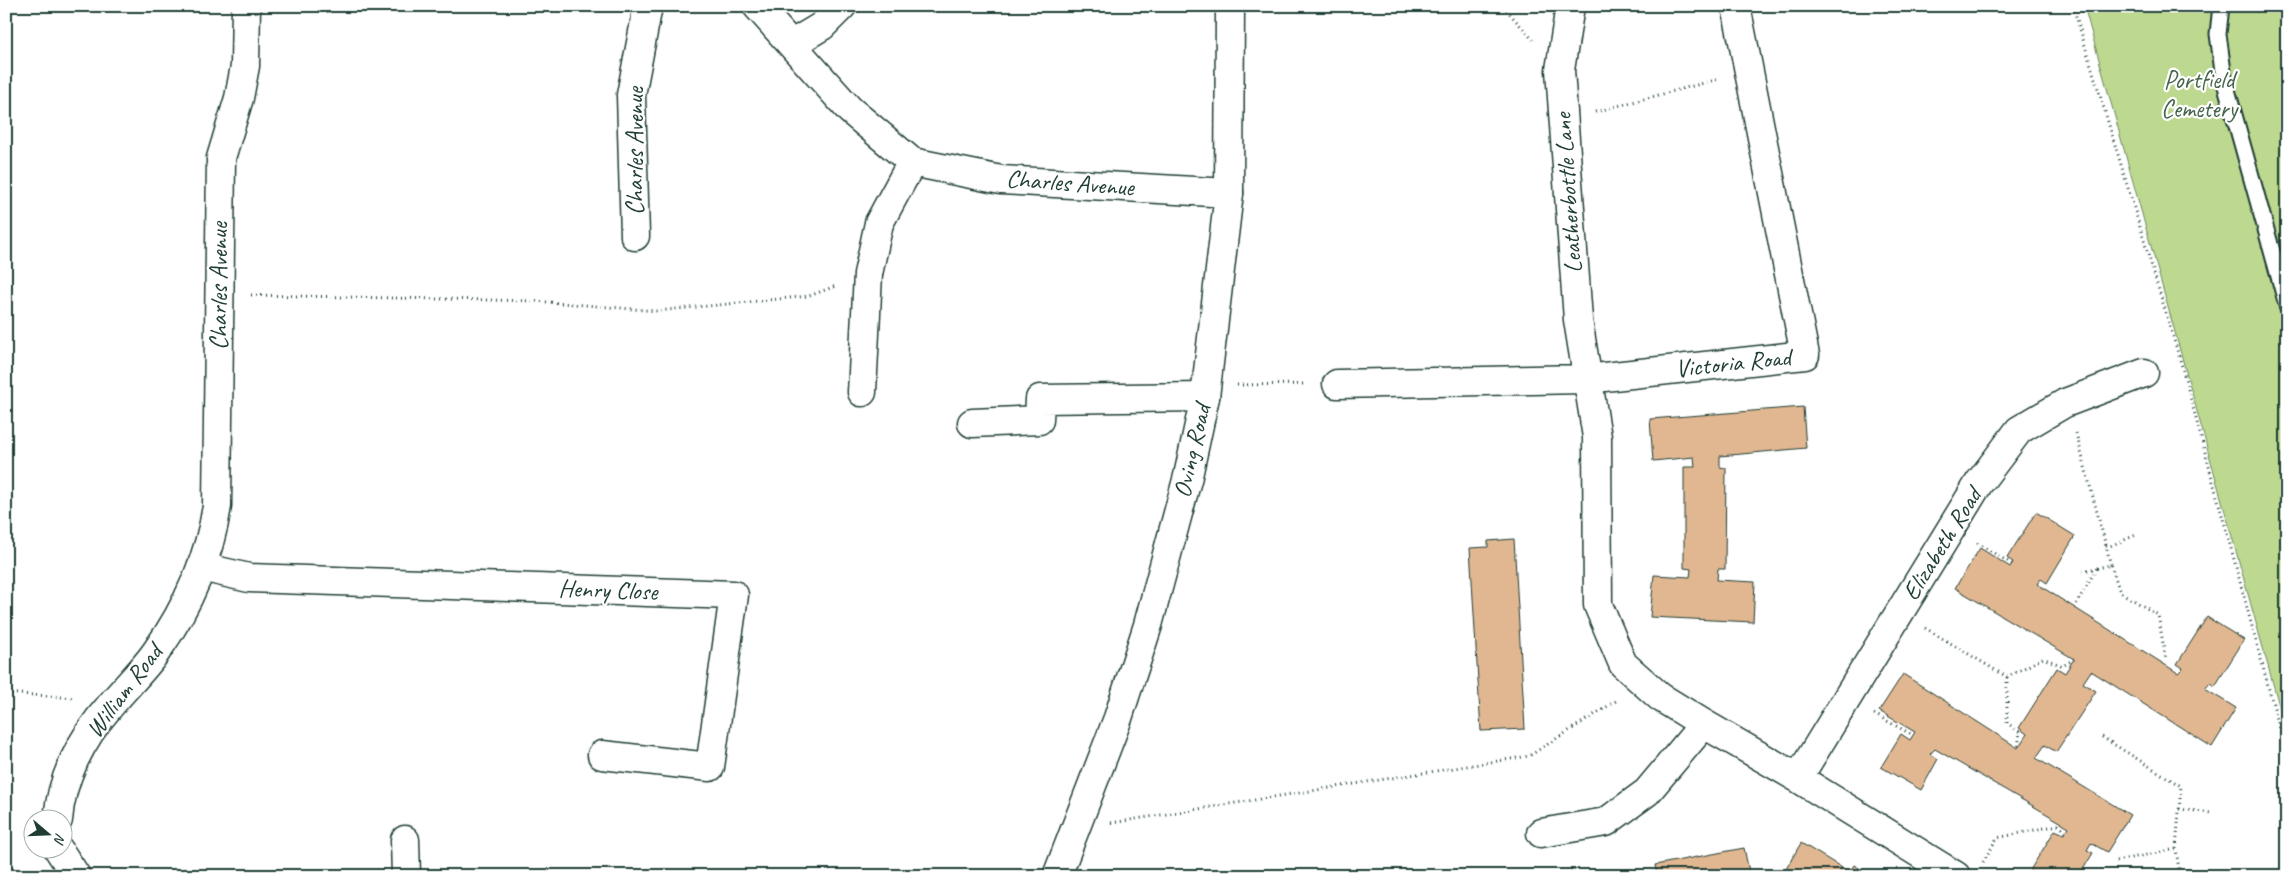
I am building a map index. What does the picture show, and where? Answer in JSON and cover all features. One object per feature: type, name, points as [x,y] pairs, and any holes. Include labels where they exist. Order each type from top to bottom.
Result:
[{"type":"street","name":"Charles Avenue","points":[[201,567],[213,533],[217,506],[221,294],[221,158],[239,98],[245,66],[246,6]]},
{"type":"street","name":"Charles Avenue","points":[[635,236],[631,95],[648,6]]},
{"type":"street","name":"Charles Avenue","points":[[757,6],[850,110],[912,162],[1001,180],[1229,193]]},
{"type":"street","points":[[792,44],[822,26],[842,6]]},
{"type":"street","name":"Oving Road","points":[[1056,876],[1118,718],[1148,625],[1188,476],[1206,391],[1229,193],[1230,6]]},
{"type":"street","name":"Leatherbottle Lane","points":[[1570,6],[1560,70],[1578,320],[1586,379]]},
{"type":"street","name":"Victoria Road","points":[[1337,384],[1586,379],[1805,355],[1736,6]]},
{"type":"street","points":[[862,392],[868,274],[879,223],[912,162]]},
{"type":"street","name":"Elizabeth Road","points":[[1798,778],[1979,483],[2019,430],[2064,403],[2144,374]]},
{"type":"street","points":[[1586,379],[1597,437],[1598,605],[1623,664],[1660,696],[1704,724],[1967,872]]},
{"type":"street","points":[[972,423],[1039,420],[1040,399],[1206,391]]},
{"type":"street","name":"William Road","points":[[60,810],[64,782],[82,747],[114,701],[156,653],[186,604],[201,567]]},
{"type":"street","name":"Henry Close","points":[[201,567],[249,578],[734,595],[710,767],[602,756]]},
{"type":"street","points":[[1541,833],[1606,822],[1647,792],[1704,724]]},
{"type":"street","points":[[405,840],[406,876]]},
{"type":"street","points":[[66,860],[76,876]]},
{"type":"lane","points":[[2221,6],[2218,34],[2224,79],[2287,305]]},
{"type":"path","points":[[2073,6],[2181,363],[2287,756]]},
{"type":"path","points":[[1563,120],[1749,71]]},
{"type":"path","points":[[221,294],[536,301],[657,311],[809,296],[868,274]]},
{"type":"path","points":[[1206,391],[1337,384]]},
{"type":"path","points":[[2064,403],[2071,414],[2120,592],[2158,615],[2166,660]]},
{"type":"path","points":[[1951,528],[2012,564]]},
{"type":"path","points":[[2106,545],[2110,546],[2136,535]]},
{"type":"path","points":[[2083,571],[2111,564]]},
{"type":"path","points":[[2076,604],[2097,568]]},
{"type":"path","points":[[1899,612],[2007,677]]},
{"type":"path","points":[[2007,677],[2043,658],[2063,666],[2074,659]]},
{"type":"path","points":[[2007,677],[2007,723],[2020,732],[2018,748]]},
{"type":"path","points":[[1076,828],[1529,756],[1644,683]]},
{"type":"path","points":[[6,693],[114,701]]},
{"type":"path","points":[[1847,699],[1913,735]]},
{"type":"path","points":[[2102,737],[2181,786],[2176,849],[2180,876]]},
{"type":"path","points":[[2179,809],[2211,812]]},
{"type":"path","points":[[1967,872],[1997,838],[2058,825],[2066,831]]},
{"type":"path","points":[[2116,861],[2176,849]]},
{"type":"green space","name":"Portfield Cemetery","points":[[2084,6],[2287,6],[2287,734]]},
{"type":"building","points":[[1803,407],[1806,448],[1720,456],[1720,467],[1726,468],[1725,569],[1718,569],[1717,580],[1755,582],[1753,622],[1650,617],[1654,575],[1690,577],[1691,569],[1684,568],[1684,467],[1695,467],[1694,457],[1653,461],[1650,419]]},
{"type":"building","points":[[2036,512],[2075,536],[2047,583],[2041,579],[2037,584],[2178,673],[2183,668],[2177,664],[2207,617],[2244,640],[2215,686],[2210,683],[2205,689],[2236,708],[2212,747],[2091,671],[2083,683],[2096,691],[2056,752],[2045,745],[2036,758],[2130,815],[2107,852],[2091,843],[2087,850],[2093,853],[2079,876],[2027,875],[2055,830],[2064,834],[2069,827],[1935,749],[1930,754],[1938,759],[1921,790],[1881,767],[1901,734],[1910,740],[1915,732],[1879,711],[1903,674],[2018,748],[2027,734],[2019,728],[2057,668],[2065,673],[2074,659],[1955,588],[1980,548],[2010,567],[2013,562],[2007,558]]},
{"type":"building","points":[[1514,539],[1525,729],[1481,731],[1470,548],[1488,547],[1488,541]]},
{"type":"building","points":[[1801,843],[1849,872],[1847,876],[1782,876]]},
{"type":"building","points":[[1744,848],[1750,876],[1657,876],[1655,865]]},
{"type":"building","points":[[1854,865],[1872,876],[1847,876]]}]
